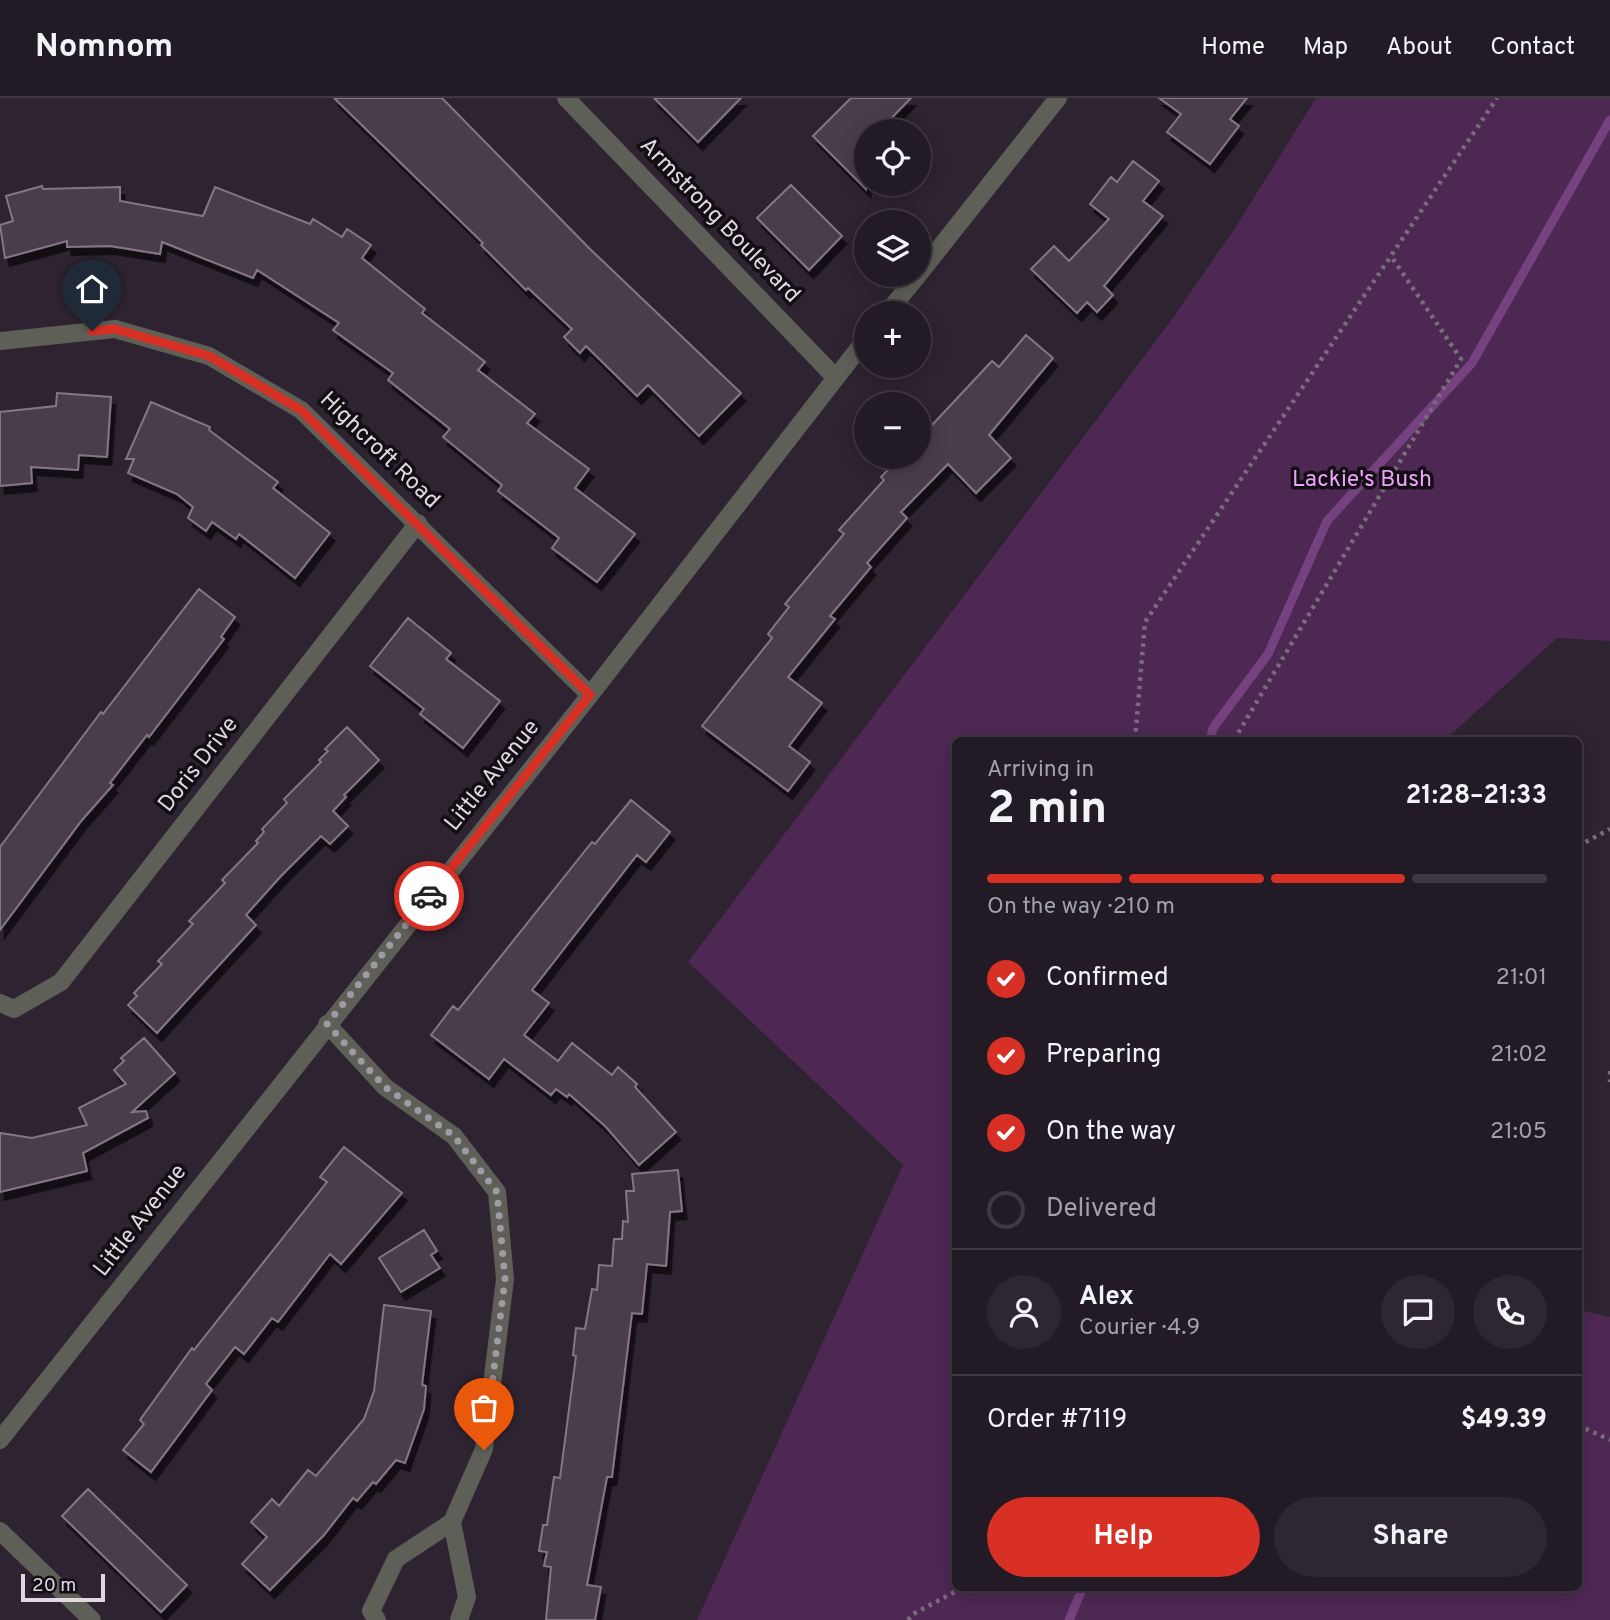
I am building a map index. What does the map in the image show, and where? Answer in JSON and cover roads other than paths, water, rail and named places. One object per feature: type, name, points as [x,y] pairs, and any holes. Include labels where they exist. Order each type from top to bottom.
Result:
[{"type":"street","name":"Armstrong Boulevard","points":[[566,98],[835,377]]},
{"type":"street","points":[[931,258],[1058,98]]},
{"type":"street","points":[[897,301],[908,287]]},
{"type":"street","name":"Highcroft Road","points":[[0,341],[115,329],[209,356],[301,410],[590,695]]},
{"type":"street","name":"Little Avenue","points":[[0,1440],[590,695],[854,354]]},
{"type":"street","name":"Doris Drive","points":[[0,1003],[14,1009],[61,982],[418,523]]},
{"type":"street","points":[[327,1024],[385,1087],[454,1136],[497,1192],[505,1279],[484,1450],[452,1522],[396,1559],[371,1611],[377,1620]]},
{"type":"street","points":[[452,1522],[467,1597],[459,1620]]},
{"type":"street","points":[[0,1531],[92,1620]]},
{"type":"waterway","points":[[1211,737],[1213,728],[1268,654],[1327,521],[1472,363],[1610,120]]},
{"type":"waterway","points":[[1069,1620],[1081,1591]]},
{"type":"park label","name":"Lackie's Bush","points":[[1362,480]]}]
